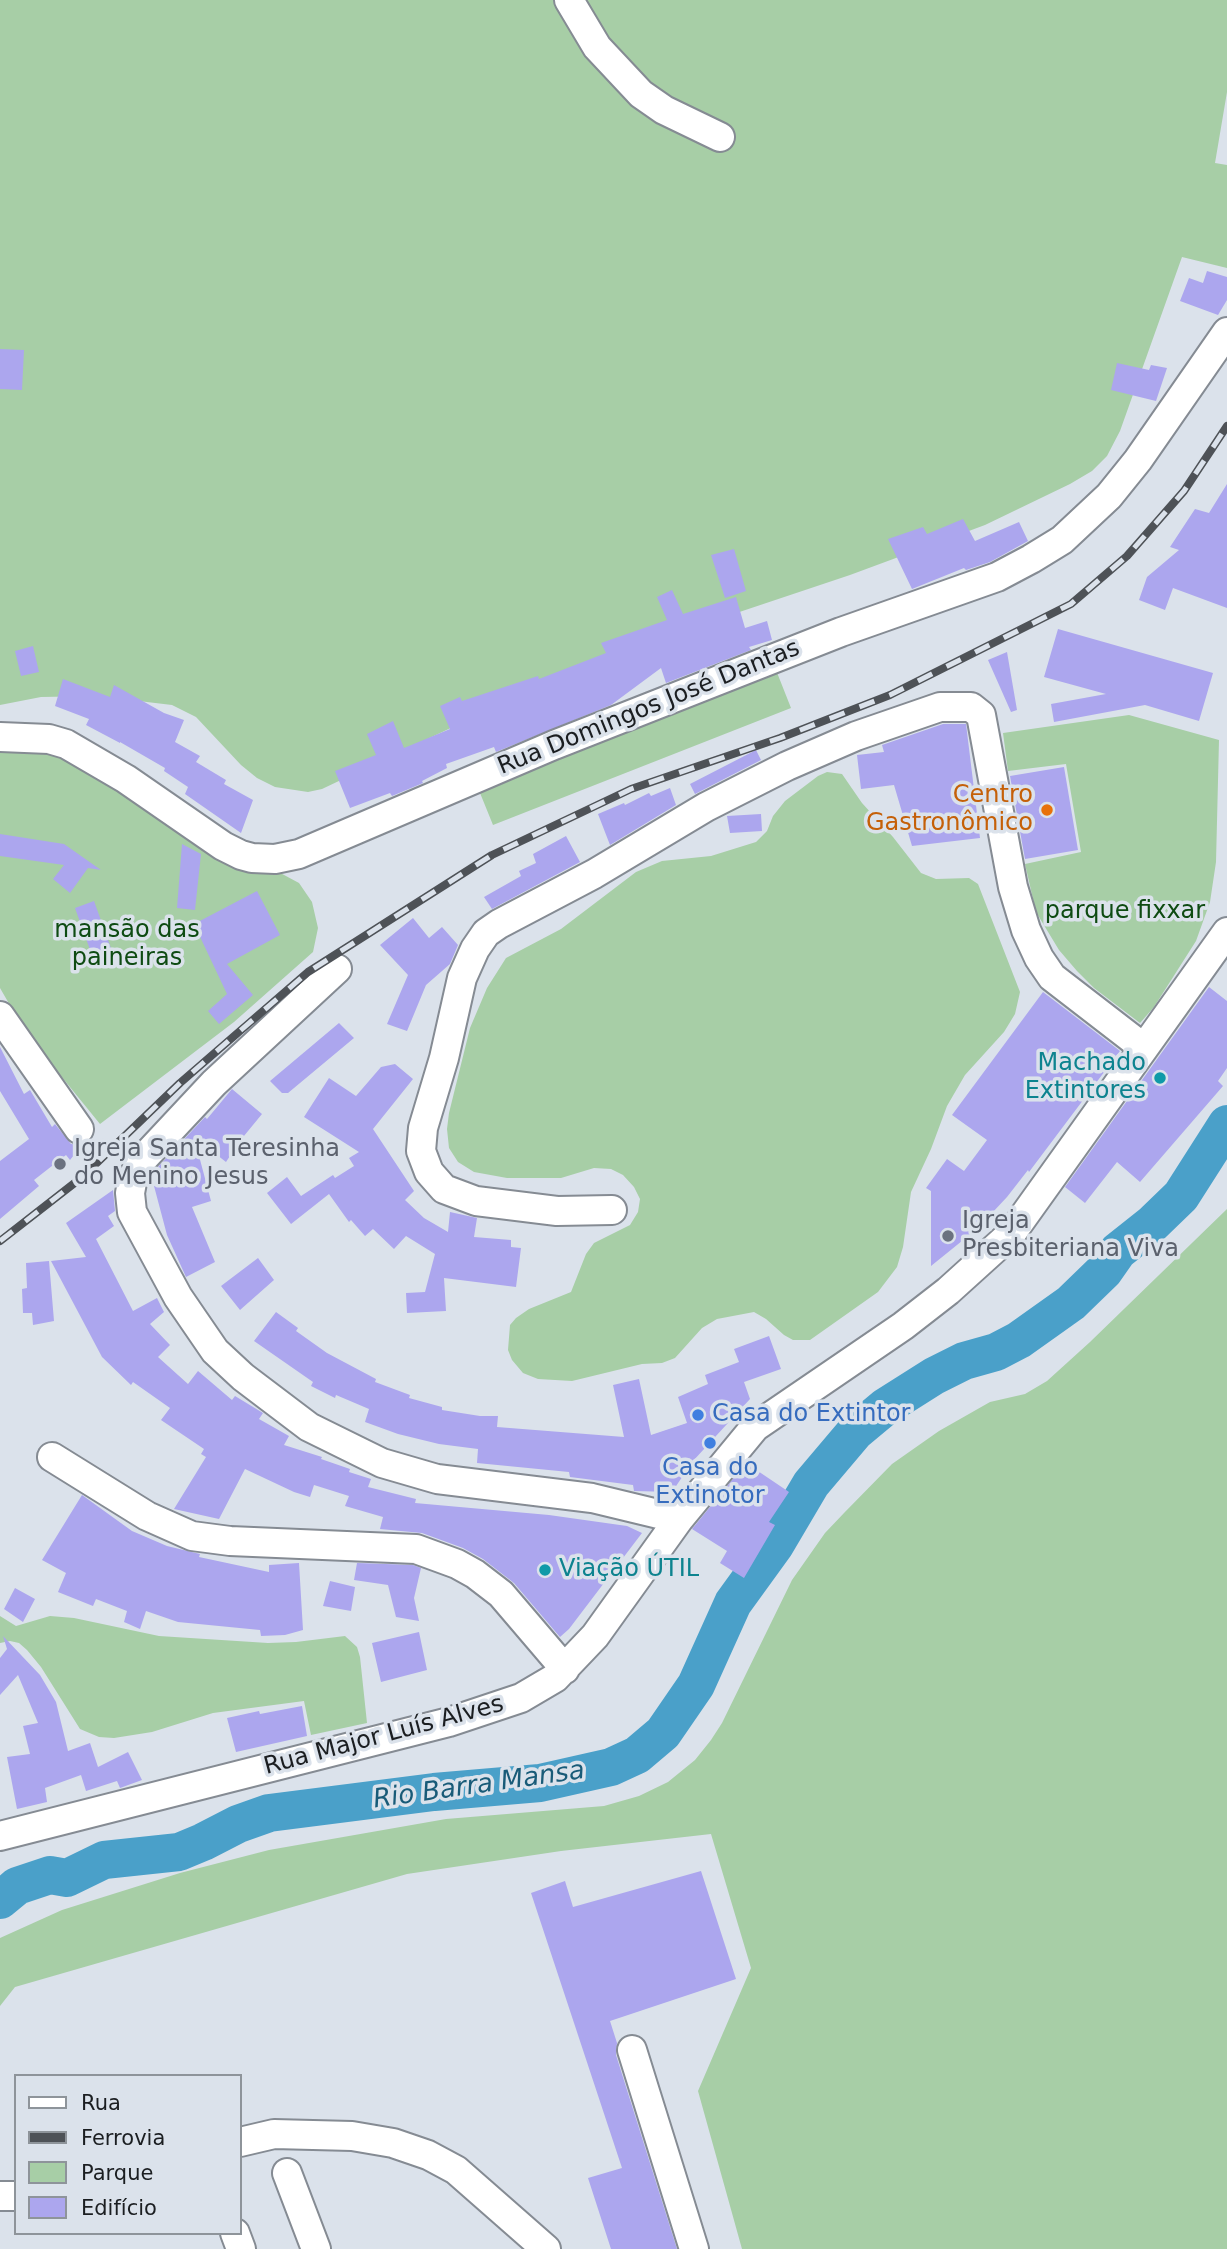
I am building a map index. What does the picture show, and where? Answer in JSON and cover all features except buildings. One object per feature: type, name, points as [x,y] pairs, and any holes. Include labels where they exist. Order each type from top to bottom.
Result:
[{"type":"street","points":[[569,0],[597,47],[641,93],[664,110],[720,137]]},
{"type":"street","name":"Rua Domingos José Dantas","points":[[0,737],[49,739],[66,744],[126,779],[223,846],[241,855],[275,859],[299,853],[554,745],[841,632],[997,577],[1031,559],[1072,532],[1109,496],[1138,460],[1227,332]]},
{"type":"street","points":[[612,1210],[557,1211],[476,1201],[444,1189],[424,1162],[420,1140],[423,1128],[444,1058],[462,978],[480,941],[499,924],[594,874],[706,807],[787,766],[856,736],[940,707],[971,707],[981,715],[1013,887],[1026,930],[1039,958],[1052,977],[1144,1048]]},
{"type":"street","name":"Rua Major Luís Alves","points":[[0,1836],[449,1722],[522,1698],[541,1688],[565,1669],[595,1636],[679,1519],[755,1427],[903,1326],[999,1247],[1021,1222],[1196,979],[1221,939],[1227,909]]},
{"type":"street","points":[[337,969],[214,1083],[142,1160],[133,1177],[130,1193],[132,1212],[178,1297],[215,1351],[243,1377],[309,1427],[346,1447],[409,1472],[437,1479],[592,1498],[679,1519]]},
{"type":"street","points":[[0,1016],[79,1129]]},
{"type":"street","points":[[52,1457],[147,1516],[192,1536],[230,1542],[416,1549],[457,1564],[501,1594],[565,1669]]},
{"type":"street","points":[[632,2050],[694,2249]]},
{"type":"street","points":[[242,2142],[274,2134],[352,2136],[393,2143],[428,2155],[456,2170],[546,2249]]},
{"type":"street","points":[[287,2172],[316,2249]]},
{"type":"green space","points":[[0,0],[1227,0],[1227,92],[1215,163],[1227,165],[1227,268],[1182,257],[1120,431],[1107,456],[1092,471],[1070,484],[985,525],[850,575],[590,662],[322,789],[308,792],[275,787],[257,778],[241,765],[196,717],[172,705],[97,696],[41,697],[0,705]]},
{"type":"green space","points":[[776,670],[791,708],[493,825],[478,788]]},
{"type":"green space","name":"parque fixxar","points":[[1129,715],[1219,740],[1216,862],[1210,902],[1196,941],[1154,1007],[1140,1023],[1094,988],[1077,971],[1059,950],[1036,912],[1025,864],[1081,852],[1066,764],[1008,771],[1003,733]]},
{"type":"green space","name":"mansão das paineiras","points":[[31,743],[105,779],[299,883],[312,902],[318,928],[313,952],[234,1022],[100,1124],[26,1033],[0,988],[0,744]]},
{"type":"green space","points":[[827,772],[842,774],[862,803],[921,873],[936,879],[969,878],[978,884],[1020,992],[1015,1014],[1004,1032],[965,1075],[947,1106],[911,1192],[903,1247],[897,1267],[878,1292],[810,1340],[793,1340],[754,1312],[717,1319],[702,1328],[675,1358],[662,1363],[642,1364],[572,1381],[538,1379],[523,1373],[512,1360],[508,1350],[510,1325],[529,1309],[571,1292],[586,1254],[594,1243],[630,1225],[638,1212],[640,1199],[623,1175],[611,1169],[594,1168],[561,1178],[507,1178],[474,1172],[458,1162],[449,1148],[449,1113],[470,1028],[487,988],[506,958],[561,929],[636,872],[662,861],[711,856],[756,842],[767,831],[773,816],[785,801]]},
{"type":"green space","points":[[1227,1209],[1227,2249],[742,2249],[698,2091],[751,1968],[711,1834],[561,1851],[407,1874],[15,1987],[0,2006],[0,1938],[62,1910],[180,1873],[269,1850],[446,1819],[604,1806],[639,1796],[668,1782],[695,1760],[711,1740],[722,1723],[792,1580],[825,1533],[844,1513],[892,1464],[939,1431],[990,1402],[1025,1394],[1047,1381]]},
{"type":"green space","points":[[0,1616],[16,1626],[50,1616],[74,1618],[159,1636],[268,1643],[345,1636],[357,1647],[360,1657],[367,1723],[311,1735],[304,1701],[213,1713],[152,1732],[114,1738],[99,1737],[80,1729],[41,1667],[27,1650],[19,1643],[0,1643]]},
{"type":"waterway","name":"Rio Barra Mansa","points":[[0,1900],[17,1886],[50,1875],[67,1878],[104,1860],[179,1852],[238,1824],[269,1813],[434,1792],[540,1783],[611,1767],[637,1755],[663,1733],[696,1685],[733,1603],[775,1545],[811,1484],[855,1432],[885,1407],[934,1376],[964,1361],[996,1352],[1019,1340],[1071,1303],[1104,1271],[1118,1251],[1181,1196],[1227,1124]]},
{"type":"railway","points":[[0,1241],[81,1178],[180,1083],[308,972],[492,855],[631,789],[780,738],[890,695],[1071,604],[1127,556],[1184,491],[1227,426]]},
{"type":"place","name":"Centro Gastronômico","points":[[1047,810]]},
{"type":"place","name":"Machado Extintores","points":[[1160,1078]]},
{"type":"place","name":"Igreja Santa Teresinha do Menino Jesus","points":[[60,1164]]},
{"type":"place","name":"Igreja Presbiteriana Viva","points":[[948,1236]]},
{"type":"place","name":"Casa do Extintor","points":[[698,1415]]},
{"type":"place","name":"Casa do Extinotor","points":[[710,1443]]},
{"type":"place","name":"Viação ÚTIL","points":[[545,1570]]}]
